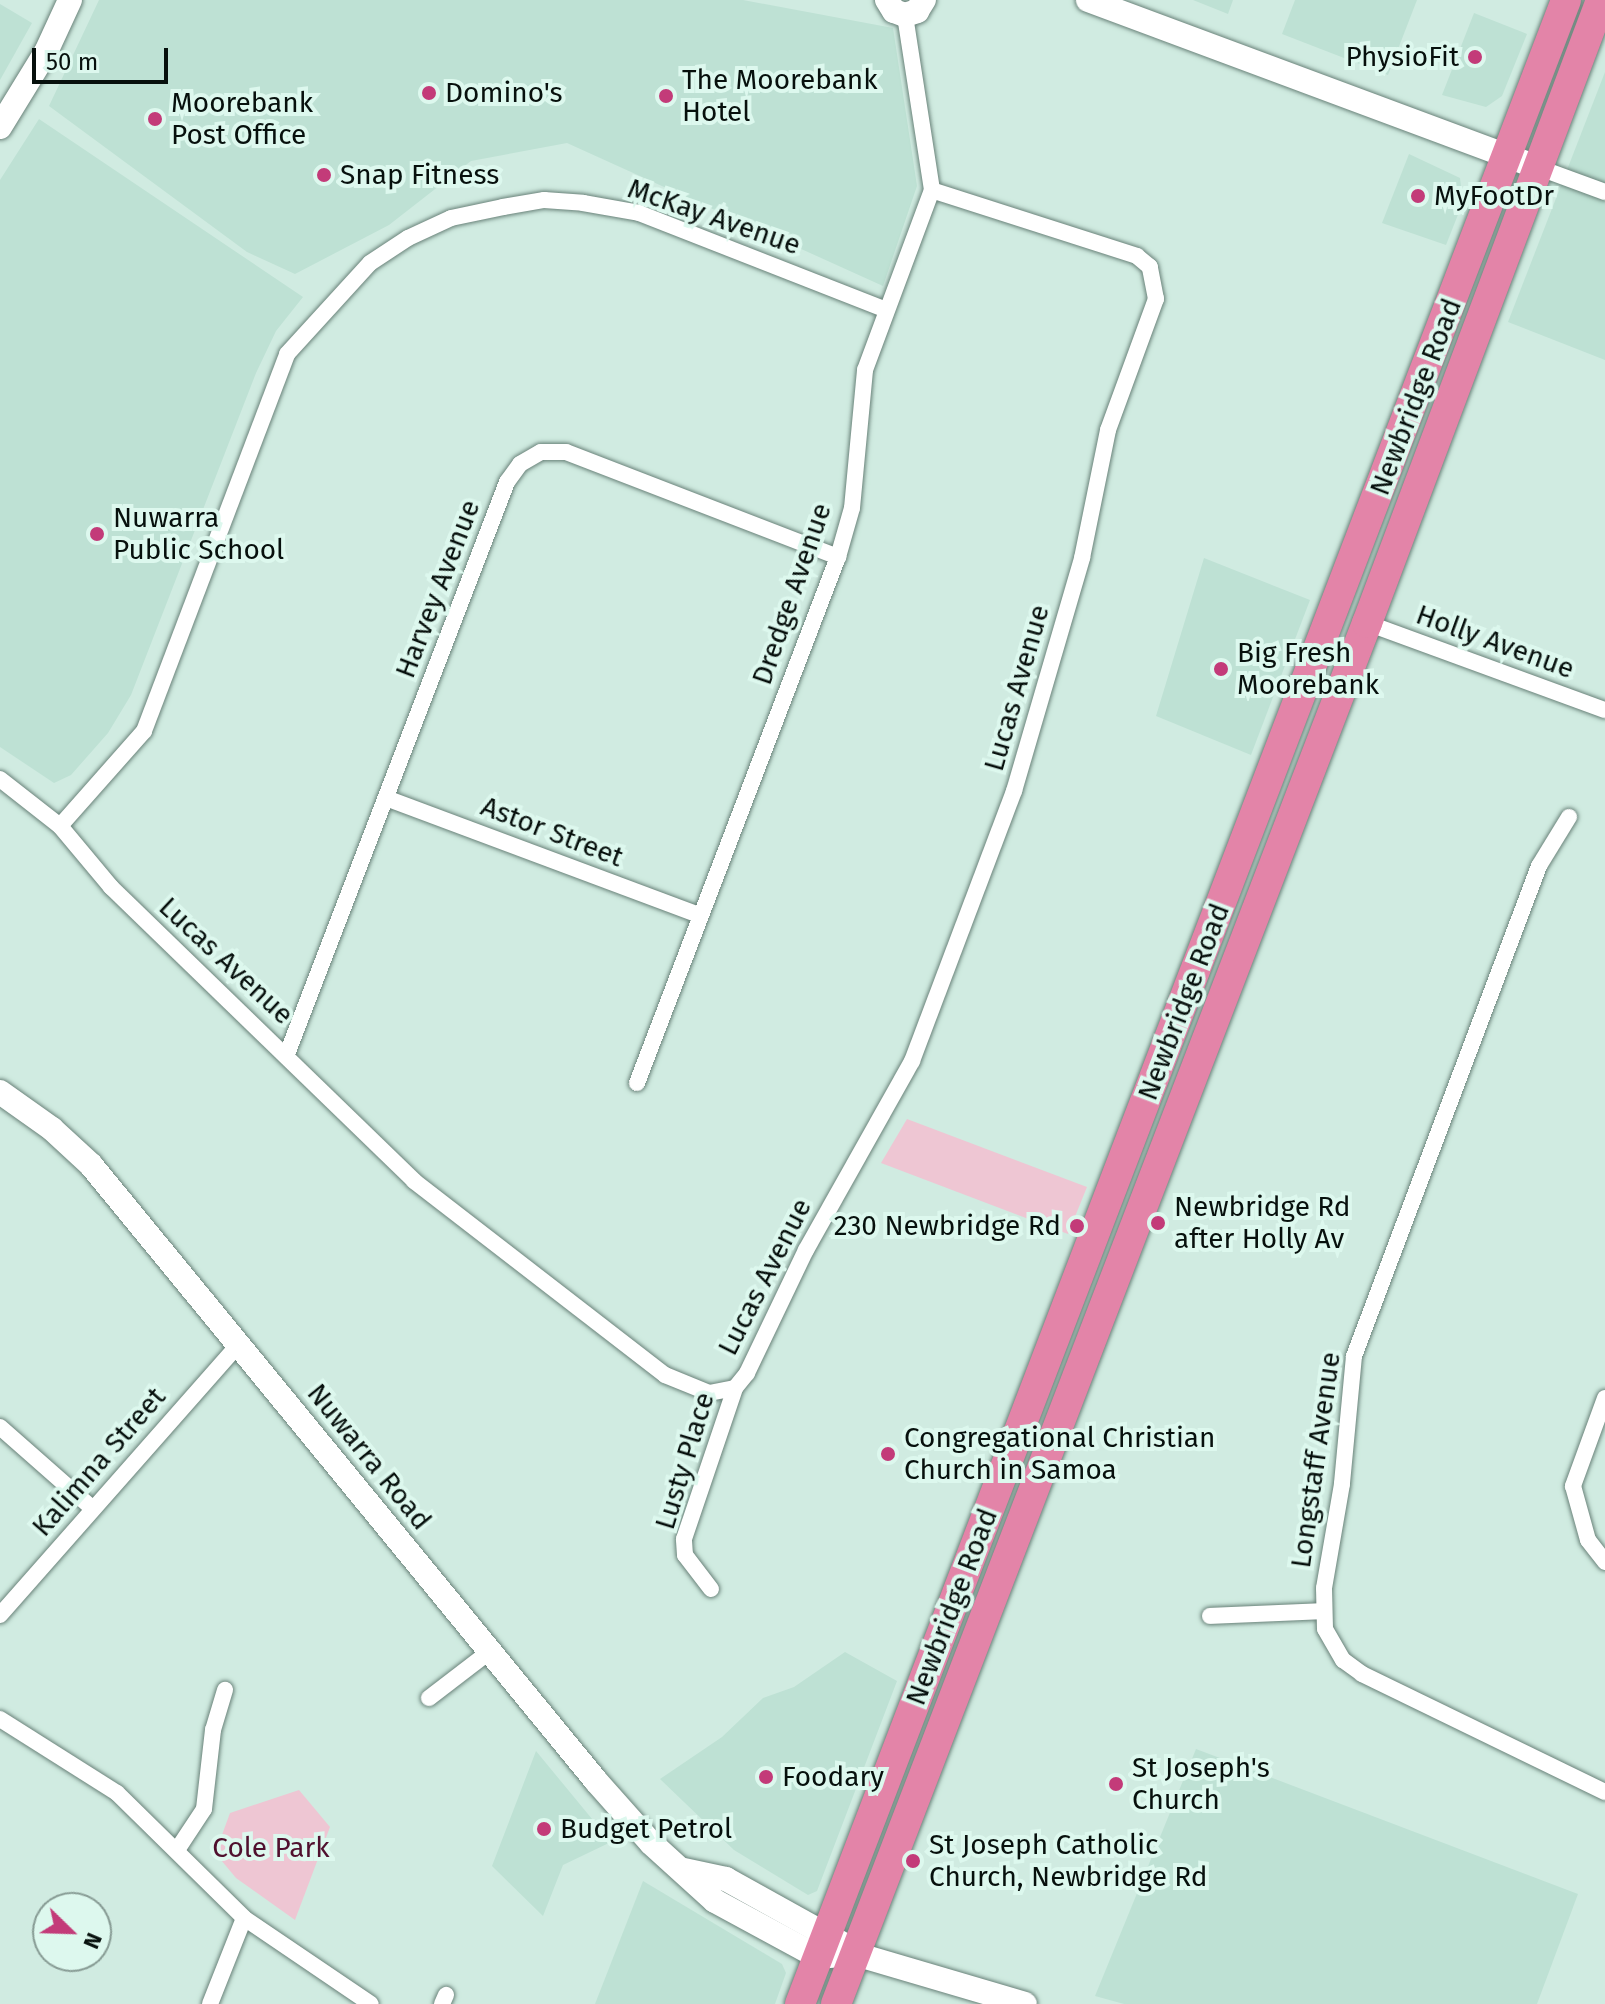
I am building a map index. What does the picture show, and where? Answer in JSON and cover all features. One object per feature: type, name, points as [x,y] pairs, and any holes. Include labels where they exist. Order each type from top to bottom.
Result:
[{"type":"highway","name":"Newbridge Road","points":[[800,2004],[1566,0]]},
{"type":"highway","name":"Newbridge Road","points":[[836,2004],[1367,623],[1601,0]]},
{"type":"main road","points":[[0,127],[46,52],[70,0]]},
{"type":"main road","points":[[1088,0],[1171,27],[1537,167]]},
{"type":"main road","name":"Nuwarra Road","points":[[0,1092],[52,1129],[91,1165],[596,1781],[684,1870],[726,1879],[823,1945],[1025,2004]]},
{"type":"street","name":"Dredge Avenue","points":[[637,1083],[838,557],[853,498],[862,383],[932,190],[905,5]]},
{"type":"street","points":[[1537,167],[1605,192]]},
{"type":"street","name":"Lucas Avenue","points":[[0,779],[60,826],[111,887],[287,1054],[414,1181],[665,1375],[709,1393],[735,1388],[912,1061],[992,853],[1082,558],[1108,430],[1155,304],[1162,276],[1144,261],[1122,250],[932,190]]},
{"type":"street","name":"McKay Avenue","points":[[60,826],[144,731],[287,354],[370,263],[408,238],[451,218],[503,207],[544,200],[583,203],[639,213],[886,310]]},
{"type":"street","name":"Harvey Avenue","points":[[287,1054],[507,482],[528,459],[553,450],[566,452],[838,557]]},
{"type":"street","name":"Holly Avenue","points":[[1367,623],[1605,710]]},
{"type":"street","name":"Astor Street","points":[[386,798],[699,915]]},
{"type":"street","name":"Longstaff Avenue","points":[[1569,817],[1539,866],[1354,1356],[1324,1611],[1325,1629],[1337,1650],[1362,1674],[1605,1792]]},
{"type":"street","name":"Kalimna Street","points":[[0,1615],[238,1345]]},
{"type":"street","name":"Lusty Place","points":[[711,1589],[685,1555],[684,1539],[735,1388]]},
{"type":"street","points":[[1605,1398],[1573,1486],[1588,1540],[1605,1562]]},
{"type":"street","points":[[0,1427],[92,1508]]},
{"type":"street","points":[[1210,1616],[1324,1611]]},
{"type":"street","points":[[429,1698],[489,1652]]},
{"type":"street","points":[[177,1850],[204,1809],[213,1730],[225,1690]]},
{"type":"street","points":[[0,1719],[117,1793],[244,1918],[371,2004]]},
{"type":"street","points":[[210,2004],[244,1918]]},
{"type":"shaded area","points":[[99,0],[743,0],[893,28],[917,186],[883,286],[567,143],[471,161],[389,225],[295,274],[247,252],[49,106]]},
{"type":"shaded area","points":[[1193,0],[1233,0],[1228,14]]},
{"type":"shaded area","points":[[1295,0],[1417,0],[1388,75],[1282,34]]},
{"type":"shaded area","points":[[0,4],[32,23],[0,80]]},
{"type":"shaded area","points":[[1474,13],[1527,34],[1502,96],[1486,107],[1442,95]]},
{"type":"shaded area","points":[[1605,72],[1605,360],[1508,322]]},
{"type":"shaded area","name":"Nuwarra Public School","points":[[39,119],[303,297],[276,331],[256,373],[131,695],[108,733],[71,775],[54,783],[0,747],[0,180]]},
{"type":"shaded area","points":[[1409,154],[1460,178],[1463,202],[1446,245],[1382,223]]},
{"type":"shaded area","points":[[1204,558],[1310,600],[1251,755],[1156,716]]},
{"type":"shaded area","points":[[845,1652],[897,1681],[817,1891],[808,1895],[734,1850],[660,1779],[722,1737],[763,1698],[794,1687]]},
{"type":"shaded area","points":[[1196,1749],[1578,1894],[1537,2004],[1124,2004],[1095,1996]]},
{"type":"shaded area","points":[[536,1751],[611,1842],[563,1865],[543,1916],[492,1866]]},
{"type":"shaded area","points":[[643,1881],[782,1964],[786,1973],[775,2004],[595,2004]]},
{"type":"green space","points":[[907,1119],[1087,1187],[1068,1234],[881,1163]]},
{"type":"green space","name":"Cole Park","points":[[299,1790],[330,1827],[295,1920],[236,1878],[221,1860],[219,1843],[230,1813]]},
{"type":"place","name":"PhysioFit","points":[[1475,57]]},
{"type":"place","name":"Domino's","points":[[429,93]]},
{"type":"place","name":"The Moorebank Hotel","points":[[666,96]]},
{"type":"place","name":"Moorebank Post Office","points":[[155,119]]},
{"type":"place","name":"Snap Fitness","points":[[324,175]]},
{"type":"place","name":"MyFootDr","points":[[1418,196]]},
{"type":"place","name":"Nuwarra Public School","points":[[97,534]]},
{"type":"place","name":"Big Fresh Moorebank","points":[[1221,669]]},
{"type":"place","name":"Newbridge Rd after Holly Av","points":[[1158,1223]]},
{"type":"place","name":"230 Newbridge Rd","points":[[1077,1226]]},
{"type":"place","name":"Congregational Christian Church in Samoa","points":[[888,1454]]},
{"type":"place","name":"Foodary","points":[[766,1777]]},
{"type":"place","name":"St Joseph's Church","points":[[1116,1784]]},
{"type":"place","name":"Budget Petrol","points":[[544,1829]]},
{"type":"place","name":"St Joseph Catholic Church, Newbridge Rd","points":[[913,1861]]}]
